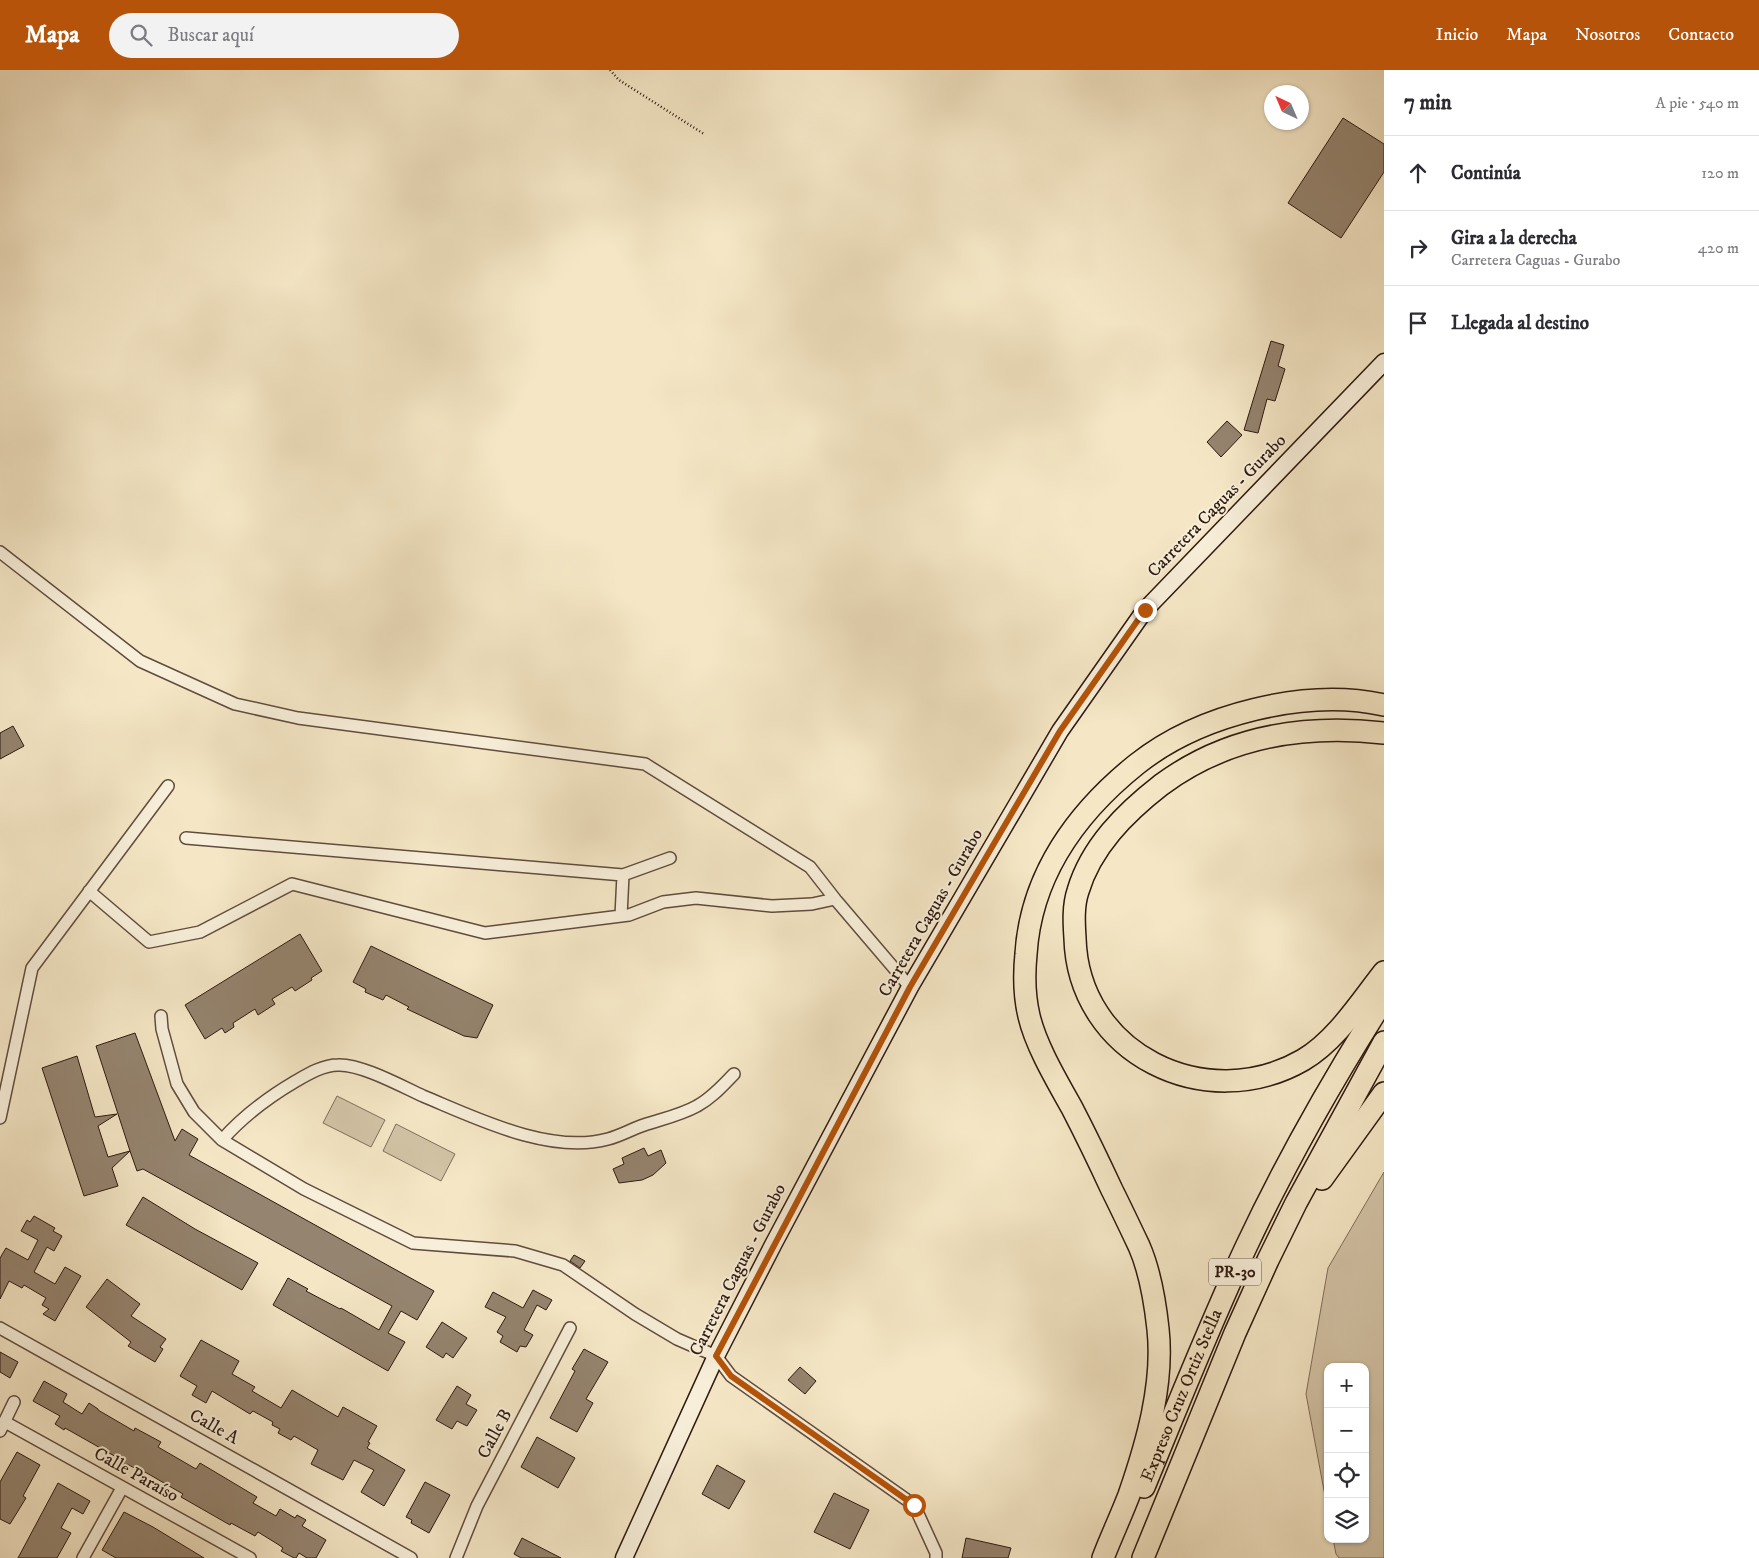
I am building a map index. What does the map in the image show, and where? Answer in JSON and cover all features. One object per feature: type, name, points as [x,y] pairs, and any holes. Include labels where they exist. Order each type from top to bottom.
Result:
[{"type":"highway","points":[[1103,1558],[1128,1497],[1151,1417],[1160,1355],[1158,1330],[1154,1300],[1140,1248],[1052,1070],[1029,1017],[1024,971],[1027,939],[1040,886],[1070,832],[1091,806],[1117,780],[1148,756],[1172,741],[1202,727],[1241,713],[1278,705],[1324,699],[1366,701],[1384,705]]},
{"type":"highway","points":[[1384,733],[1333,730],[1303,731],[1267,736],[1236,745],[1202,759],[1180,772],[1126,814],[1109,834],[1092,858],[1082,877],[1077,894],[1074,917],[1075,954],[1081,980],[1090,1002],[1103,1020],[1133,1051],[1152,1063],[1172,1072],[1199,1079],[1215,1081],[1250,1080],[1284,1069],[1305,1059],[1342,1025],[1384,972]]},
{"type":"highway","name":"Expreso Cruz Ortiz Stella","points":[[1115,1558],[1215,1316],[1247,1245],[1348,1056],[1384,999]]},
{"type":"highway","name":"Expreso Cruz Ortiz Stella","points":[[1143,1558],[1239,1325],[1268,1260],[1296,1203],[1384,1042]]},
{"type":"highway","points":[[1296,1203],[1325,1176],[1357,1128],[1384,1094]]},
{"type":"main road","name":"Carretera Caguas - Gurabo","points":[[624,1558],[716,1356],[910,987],[1060,731],[1145,610],[1384,362]]},
{"type":"street","points":[[0,552],[140,662],[235,704],[298,718],[645,764],[810,867],[910,987]]},
{"type":"street","points":[[0,1118],[32,968],[168,786]]},
{"type":"street","points":[[186,838],[623,875],[670,858]]},
{"type":"street","points":[[621,916],[623,875]]},
{"type":"street","points":[[90,891],[149,942],[200,932],[292,884],[485,933],[629,915],[662,902],[696,898],[772,906],[812,904],[835,899]]},
{"type":"street","points":[[161,1016],[162,1029],[177,1084],[194,1112],[222,1140],[304,1189],[413,1243],[516,1251],[563,1266],[635,1314],[677,1339],[716,1356],[731,1376],[914,1505],[936,1553],[936,1558]]},
{"type":"street","points":[[222,1140],[238,1122],[272,1096],[312,1072],[336,1065],[360,1069],[488,1124],[551,1140],[575,1142],[609,1139],[632,1129],[682,1113],[698,1106],[711,1097],[734,1074]]},
{"type":"street","name":"Calle A","points":[[0,1328],[411,1558]]},
{"type":"street","name":"Calle B","points":[[456,1558],[477,1506],[570,1328]]},
{"type":"street","points":[[2,1426],[14,1402]]},
{"type":"street","name":"Calle Paraíso","points":[[2,1426],[122,1488],[250,1558]]},
{"type":"street","points":[[83,1558],[122,1488]]},
{"type":"path","points":[[610,70],[620,80],[704,134]]},
{"type":"shaded area","points":[[337,1096],[385,1120],[371,1147],[323,1123]]},
{"type":"shaded area","points":[[396,1124],[455,1154],[441,1181],[383,1151]]},
{"type":"shaded area","points":[[1384,1172],[1384,1558],[1339,1558],[1336,1554],[1334,1543],[1369,1543],[1369,1363],[1324,1363],[1324,1491],[1306,1394],[1328,1268]]},
{"type":"building","points":[[1343,118],[1384,144],[1384,172],[1341,238],[1288,203]]},
{"type":"building","points":[[1271,341],[1284,345],[1278,366],[1285,369],[1275,401],[1267,399],[1258,433],[1244,430]]},
{"type":"building","points":[[1227,421],[1242,435],[1221,457],[1207,442]]},
{"type":"building","points":[[13,726],[24,746],[0,759],[0,733]]},
{"type":"building","points":[[300,934],[322,971],[295,991],[292,987],[272,999],[275,1004],[258,1015],[255,1009],[233,1023],[234,1027],[225,1033],[222,1028],[205,1039],[185,1005]]},
{"type":"building","points":[[371,946],[493,1005],[477,1038],[464,1036],[407,1009],[409,1007],[386,995],[383,1000],[365,992],[366,989],[353,982]]},
{"type":"building","points":[[135,1033],[175,1141],[182,1129],[198,1139],[189,1155],[434,1291],[417,1320],[401,1311],[388,1333],[405,1342],[388,1371],[273,1305],[288,1278],[308,1289],[306,1291],[379,1330],[392,1306],[143,1169],[137,1171],[96,1046]]},
{"type":"building","points":[[77,1056],[95,1117],[117,1114],[98,1126],[108,1157],[130,1151],[112,1168],[118,1186],[84,1196],[42,1068]]},
{"type":"building","points":[[644,1148],[648,1156],[661,1150],[666,1163],[653,1175],[642,1180],[619,1183],[613,1169],[624,1164],[622,1158]]},
{"type":"building","points":[[143,1197],[195,1229],[258,1263],[242,1290],[126,1225]]},
{"type":"building","points":[[34,1216],[55,1228],[53,1231],[62,1236],[54,1251],[47,1247],[34,1272],[55,1284],[65,1267],[81,1276],[55,1321],[43,1314],[49,1309],[42,1305],[46,1298],[24,1285],[22,1288],[9,1281],[0,1299],[0,1258],[6,1248],[28,1260],[38,1240],[21,1231],[27,1220],[30,1222]]},
{"type":"building","points":[[574,1255],[585,1261],[580,1268],[570,1261]]},
{"type":"building","points":[[107,1279],[140,1304],[131,1316],[166,1339],[160,1347],[163,1349],[155,1362],[128,1346],[131,1342],[86,1307]]},
{"type":"building","points":[[533,1290],[552,1300],[546,1310],[537,1305],[524,1330],[533,1335],[526,1347],[520,1346],[517,1352],[500,1342],[503,1336],[497,1332],[506,1317],[485,1307],[493,1292],[523,1308]]},
{"type":"building","points":[[442,1322],[467,1338],[453,1358],[446,1353],[443,1358],[426,1347]]},
{"type":"building","points":[[201,1340],[239,1361],[232,1374],[255,1387],[252,1391],[281,1408],[292,1390],[338,1417],[343,1407],[377,1426],[368,1442],[370,1443],[367,1448],[405,1470],[384,1506],[361,1492],[374,1470],[354,1460],[343,1480],[311,1464],[318,1450],[294,1436],[291,1440],[278,1433],[280,1429],[272,1425],[273,1422],[253,1411],[250,1414],[212,1391],[206,1403],[192,1395],[197,1386],[180,1376]]},
{"type":"building","points":[[584,1349],[608,1362],[586,1399],[593,1403],[577,1432],[550,1418],[575,1371],[572,1369]]},
{"type":"building","points":[[0,1352],[18,1362],[10,1378],[0,1372]]},
{"type":"building","points":[[800,1367],[816,1381],[805,1394],[788,1380]]},
{"type":"building","points":[[44,1381],[67,1394],[63,1402],[82,1414],[89,1403],[134,1431],[135,1428],[161,1442],[158,1447],[196,1469],[200,1463],[257,1497],[253,1503],[276,1516],[280,1509],[295,1518],[297,1515],[306,1520],[302,1526],[326,1540],[316,1558],[307,1558],[299,1553],[294,1558],[281,1551],[283,1548],[258,1532],[255,1536],[231,1523],[230,1525],[181,1497],[183,1494],[145,1472],[127,1464],[126,1466],[117,1460],[118,1458],[65,1428],[64,1430],[55,1424],[60,1416],[33,1401]]},
{"type":"building","points":[[457,1386],[471,1395],[466,1404],[477,1410],[467,1426],[457,1421],[452,1429],[436,1420]]},
{"type":"building","points":[[537,1437],[575,1458],[558,1488],[521,1467]]},
{"type":"building","points":[[17,1452],[40,1465],[23,1496],[26,1498],[10,1524],[0,1519],[0,1482]]},
{"type":"building","points":[[717,1465],[745,1481],[729,1509],[702,1494]]},
{"type":"building","points":[[425,1482],[450,1495],[429,1533],[411,1523],[412,1520],[406,1517]]},
{"type":"building","points":[[58,1483],[90,1501],[83,1514],[72,1508],[61,1528],[71,1533],[57,1558],[18,1558]]},
{"type":"building","points":[[834,1493],[869,1510],[850,1549],[814,1532]]},
{"type":"building","points":[[124,1512],[204,1558],[116,1558],[102,1550]]},
{"type":"building","points":[[522,1538],[561,1558],[521,1558],[514,1554]]},
{"type":"building","points":[[966,1538],[1011,1548],[1008,1558],[962,1558]]},
{"type":"route","points":[[914,1505],[731,1376],[716,1356],[910,987],[1060,731],[1145,610]]}]
